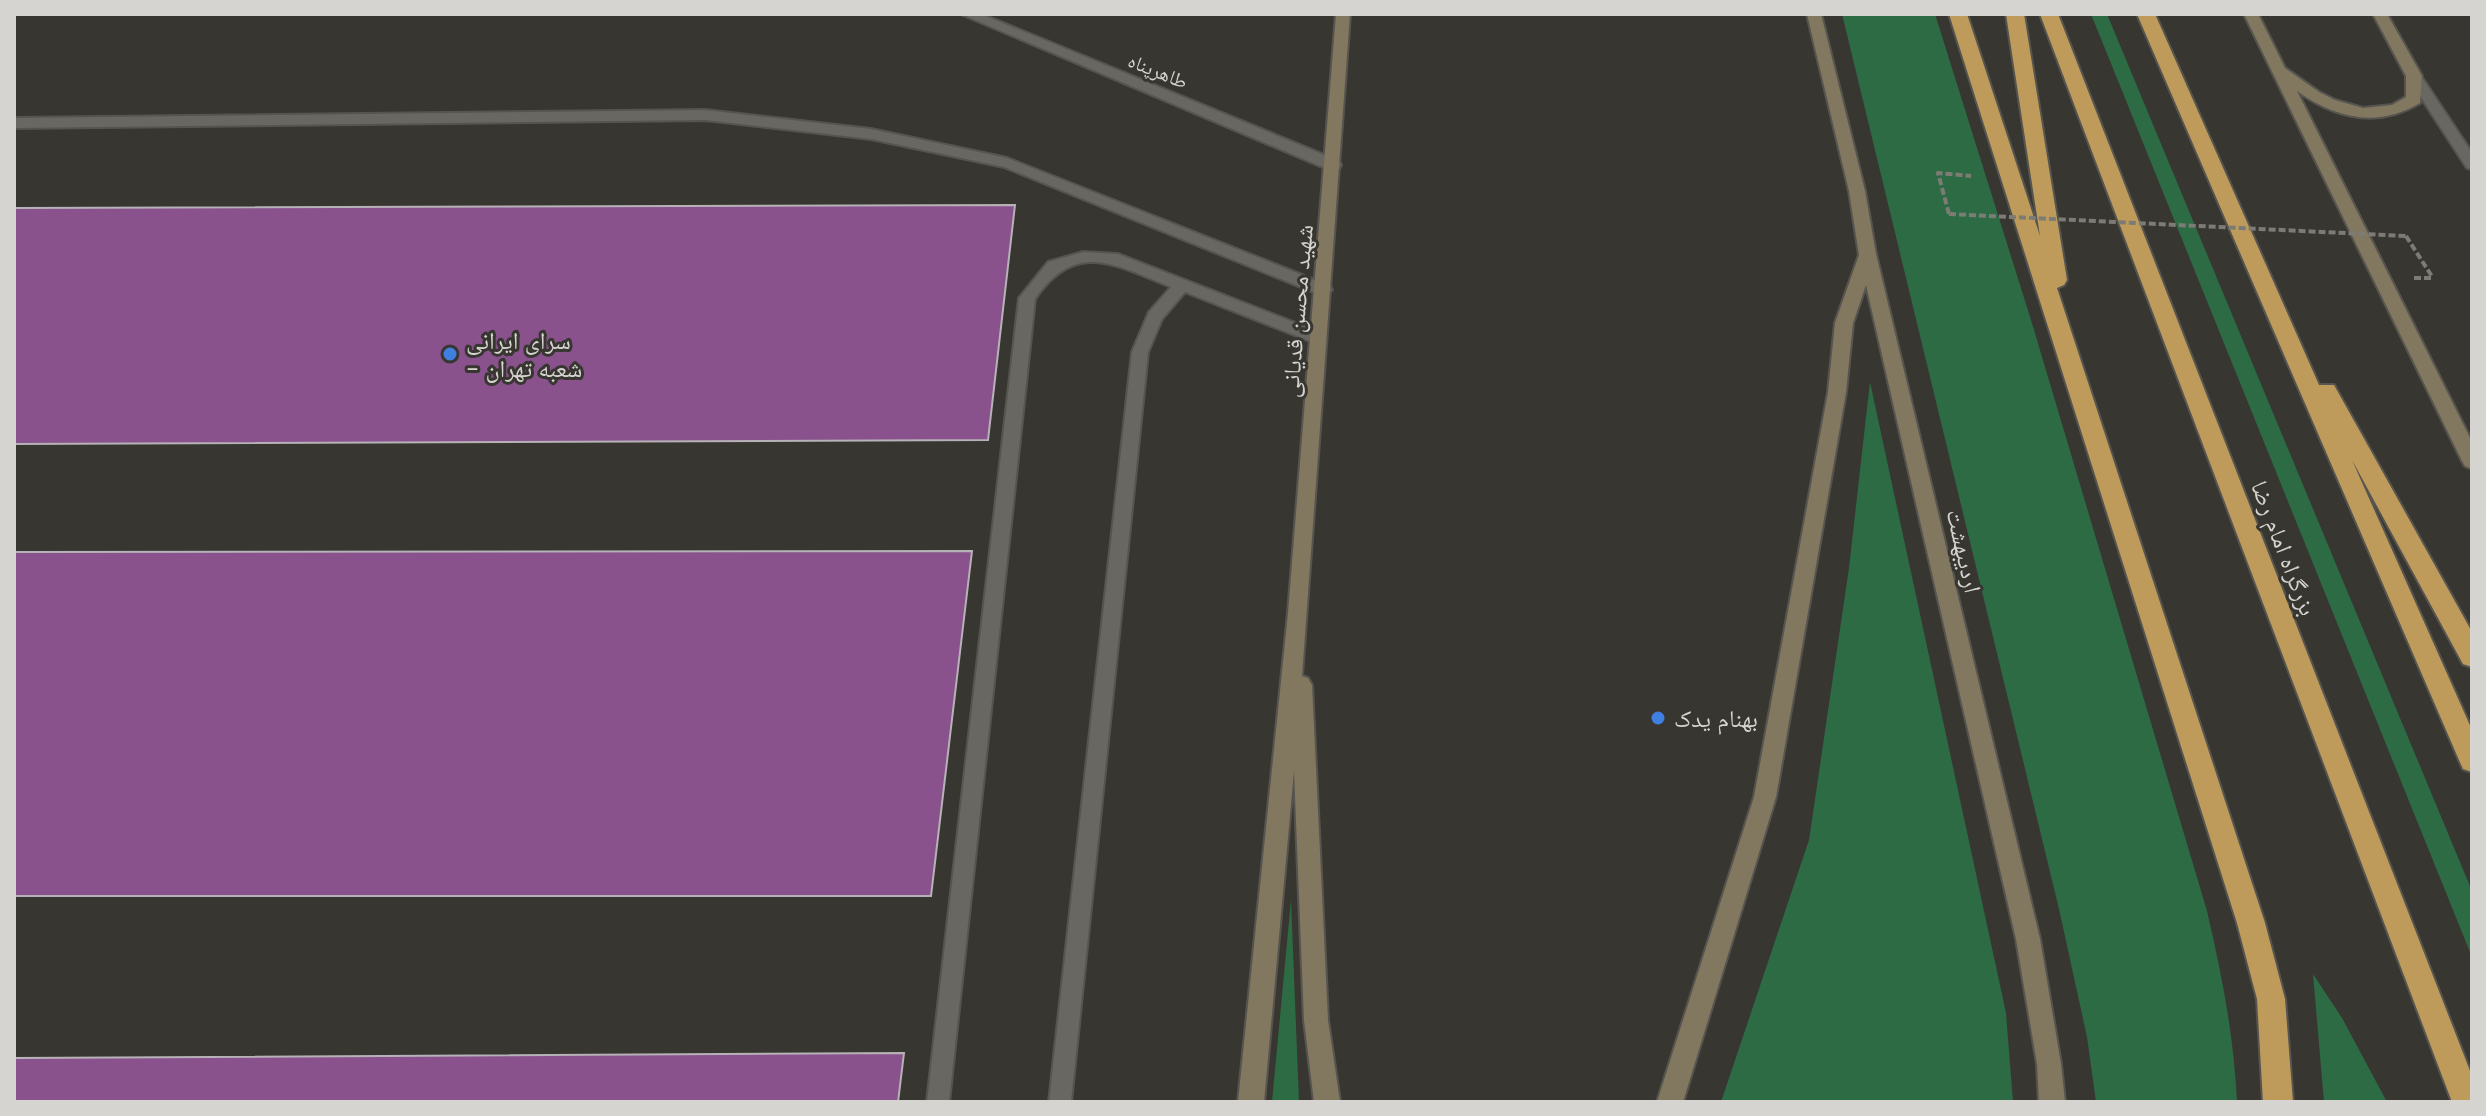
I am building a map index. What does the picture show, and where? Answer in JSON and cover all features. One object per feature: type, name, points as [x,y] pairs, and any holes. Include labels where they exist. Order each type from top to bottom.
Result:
[{"type":"highway","points":[[1958,14],[2251,923],[2271,999],[2278,1102]]},
{"type":"highway","points":[[2015,14],[2068,355]]},
{"type":"highway","name":"بزرگراه امام رضا","points":[[2049,14],[2467,1102]]},
{"type":"highway","points":[[2146,14],[2472,760]]},
{"type":"highway","points":[[2251,256],[2472,656]]},
{"type":"main road","name":"شهید محسن قدیانی","points":[[1298,613],[1343,14]]},
{"type":"main road","name":"اردیبهشت","points":[[1814,14],[1857,191],[1867,254],[2028,939],[2049,1064],[2052,1102]]},
{"type":"main road","points":[[2251,14],[2472,461]]},
{"type":"main road","points":[[2277,65],[2320,102],[2350,112],[2401,109],[2414,99],[2414,76],[2380,14]]},
{"type":"main road","points":[[1670,1102],[1765,797],[1837,392],[1844,323],[1867,254]]},
{"type":"main road","points":[[1251,1102],[1298,613]]},
{"type":"main road","points":[[1298,613],[1316,1020],[1327,1102]]},
{"type":"street","name":"طاهرپناه","points":[[968,14],[1333,165]]},
{"type":"lane","points":[[2414,76],[2472,164]]},
{"type":"lane","points":[[14,123],[705,115],[871,134],[1007,163],[1324,290]]},
{"type":"lane","points":[[938,1102],[1027,298],[1046,268],[1078,256],[1113,258],[1318,338]]},
{"type":"lane","points":[[1060,1102],[1140,352],[1155,316],[1181,286]]},
{"type":"path","points":[[1971,176],[1938,173],[1949,214],[2406,236],[2433,278]]},
{"type":"green space","points":[[1842,14],[1935,14],[2031,320],[2207,911],[2226,1006],[2237,1102],[2096,1102],[2087,1037],[2059,909]]},
{"type":"green space","points":[[2091,14],[2107,14],[2472,891],[2472,957]]},
{"type":"green space","points":[[1870,382],[2006,1013],[2013,1102],[1721,1102],[1809,840],[1849,568]]},
{"type":"green space","points":[[1291,900],[1299,1102],[1272,1102]]},
{"type":"green space","points":[[2313,974],[2342,1018],[2387,1102],[2324,1102]]},
{"type":"building","points":[[1015,205],[988,440],[14,444],[14,208]]},
{"type":"building","points":[[972,551],[931,896],[14,896],[14,552]]},
{"type":"building","points":[[904,1053],[898,1102],[14,1102],[14,1058]]},
{"type":"place","name":"سرای ایرانی - شعبه تهران","points":[[450,354]]},
{"type":"place","name":"بهنام یدک","points":[[1658,718]]}]
